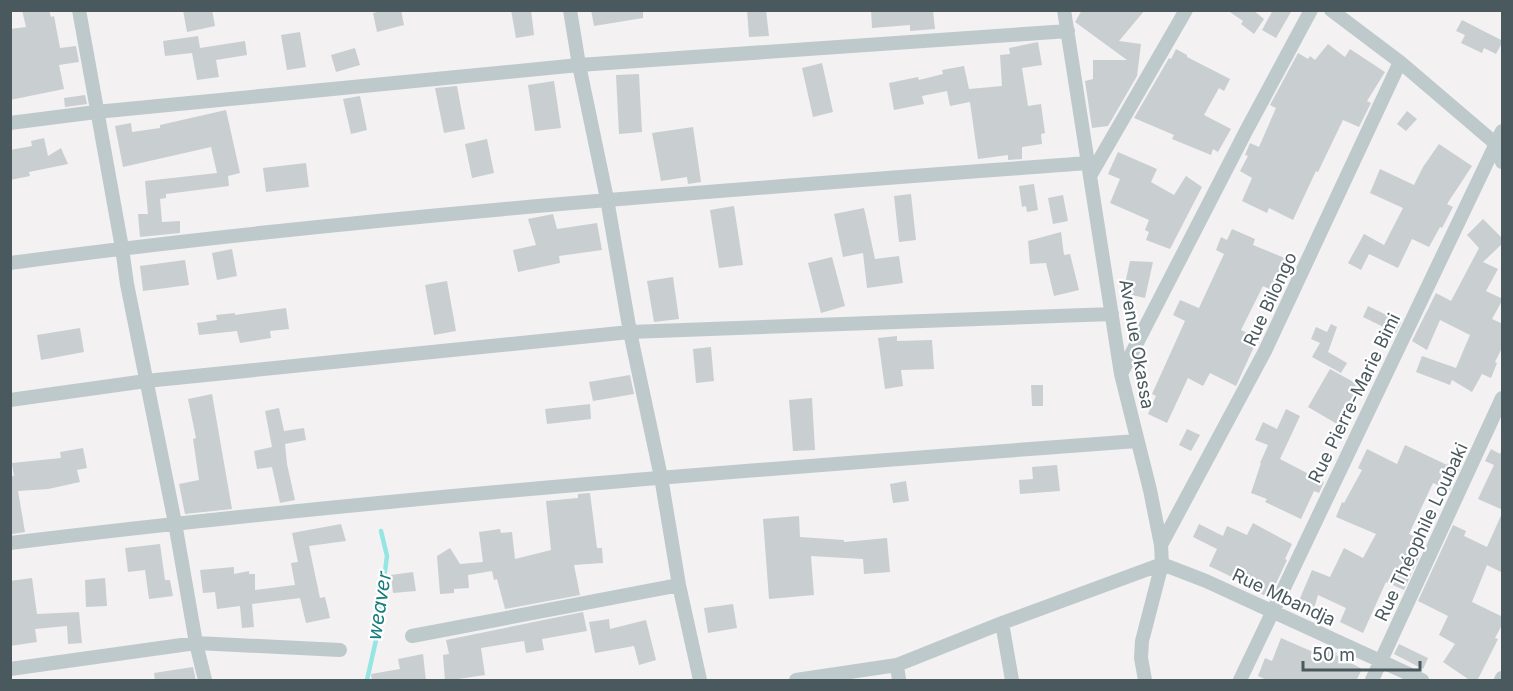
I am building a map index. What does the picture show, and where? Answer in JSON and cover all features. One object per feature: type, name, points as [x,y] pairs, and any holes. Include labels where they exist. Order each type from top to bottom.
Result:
[{"type":"street","points":[[78,10],[127,284],[205,681]]},
{"type":"street","points":[[570,10],[579,64],[608,199],[630,332],[661,477],[679,585],[700,681]]},
{"type":"street","points":[[10,263],[122,248],[608,199],[1089,170],[1186,10]]},
{"type":"street","points":[[1121,374],[1311,10]]},
{"type":"street","points":[[1331,10],[1400,63],[1456,112],[1499,137],[1503,162]]},
{"type":"street","points":[[10,123],[96,112],[1066,17]]},
{"type":"street","name":"Avenue Okassa","points":[[1066,17],[1121,374],[1161,545],[1162,564],[1142,640],[1141,657],[1145,681]]},
{"type":"street","name":"Rue Bilongo","points":[[1161,545],[1265,351],[1400,63]]},
{"type":"street","name":"Rue Pierre-Marie Bimi","points":[[1240,681],[1271,611],[1499,137]]},
{"type":"street","points":[[10,400],[146,381],[630,332],[1112,314]]},
{"type":"street","name":"Rue Théophile Loubaki","points":[[1372,681],[1503,398]]},
{"type":"street","points":[[10,543],[175,523],[661,477],[1137,441]]},
{"type":"street","points":[[796,681],[897,665],[1002,623],[1162,564]]},
{"type":"street","name":"Rue Mbandja","points":[[1162,564],[1206,581],[1422,681]]},
{"type":"street","points":[[412,636],[679,585]]},
{"type":"street","points":[[1002,623],[1012,681]]},
{"type":"street","points":[[10,669],[196,643],[340,650]]},
{"type":"street","points":[[897,665],[899,681]]},
{"type":"building","points":[[22,10],[49,10],[51,17],[54,16],[60,48],[76,46],[79,62],[59,65],[64,89],[10,100],[10,29],[26,27]]},
{"type":"building","points":[[183,10],[212,10],[215,26],[187,32]]},
{"type":"building","points":[[401,10],[404,25],[377,32],[373,13]]},
{"type":"building","points":[[511,10],[531,10],[534,35],[516,38]]},
{"type":"building","points":[[591,10],[643,10],[643,18],[594,26]]},
{"type":"building","points":[[747,10],[766,10],[769,36],[749,37]]},
{"type":"building","points":[[871,10],[933,10],[935,29],[910,31],[910,25],[872,28]]},
{"type":"building","points":[[1082,10],[1145,10],[1119,41],[1141,44],[1137,76],[1108,126],[1092,128],[1085,81],[1093,79],[1093,60],[1127,60],[1075,22]]},
{"type":"building","points":[[1227,10],[1253,10],[1264,19],[1254,34],[1241,24],[1243,21]]},
{"type":"building","points":[[1273,10],[1292,10],[1276,38],[1262,30]]},
{"type":"building","points":[[1462,20],[1503,41],[1496,54],[1484,48],[1482,53],[1461,43],[1465,35],[1456,31]]},
{"type":"building","points":[[300,32],[306,67],[287,70],[281,35]]},
{"type":"building","points":[[198,36],[200,48],[245,41],[247,55],[216,60],[219,77],[197,80],[192,53],[165,56],[163,41]]},
{"type":"building","points":[[1038,42],[1042,65],[1022,68],[1028,106],[1041,104],[1045,133],[1041,134],[1042,144],[1022,147],[1022,159],[1008,160],[1008,155],[978,159],[970,102],[950,106],[947,91],[922,96],[924,104],[894,110],[889,83],[918,77],[919,80],[943,74],[942,70],[964,66],[969,89],[1002,86],[1000,55],[1010,54],[1009,48]]},
{"type":"building","points":[[1328,44],[1345,57],[1350,49],[1385,72],[1367,101],[1371,103],[1359,127],[1343,120],[1293,220],[1269,208],[1267,213],[1242,201],[1252,178],[1240,171],[1248,156],[1245,155],[1250,143],[1259,147],[1276,108],[1270,105],[1298,53],[1315,60]]},
{"type":"building","points":[[355,48],[360,65],[336,72],[331,55]]},
{"type":"building","points":[[1176,49],[1230,79],[1224,91],[1219,88],[1204,115],[1231,129],[1218,152],[1213,149],[1211,155],[1172,139],[1174,135],[1134,118]]},
{"type":"building","points":[[822,63],[833,112],[813,117],[802,68]]},
{"type":"building","points":[[639,74],[642,132],[619,134],[616,75]]},
{"type":"building","points":[[554,81],[561,128],[535,131],[528,85]]},
{"type":"building","points":[[457,86],[465,129],[444,133],[435,88]]},
{"type":"building","points":[[85,95],[87,104],[65,107],[64,98]]},
{"type":"building","points":[[360,96],[367,130],[351,134],[343,99]]},
{"type":"building","points":[[226,110],[240,173],[228,176],[229,186],[166,194],[166,198],[160,199],[162,222],[180,221],[180,233],[140,237],[138,214],[148,214],[145,181],[217,173],[211,147],[123,167],[115,126],[131,123],[132,132],[160,128],[160,125]]},
{"type":"building","points":[[1407,111],[1417,119],[1406,131],[1397,124]]},
{"type":"building","points":[[693,127],[701,182],[688,184],[687,177],[661,181],[652,133]]},
{"type":"building","points":[[44,138],[48,156],[61,148],[68,164],[29,172],[30,176],[10,180],[10,150],[32,146],[31,141]]},
{"type":"building","points":[[487,139],[494,173],[472,178],[465,144]]},
{"type":"building","points":[[1439,144],[1472,166],[1447,204],[1453,207],[1429,247],[1412,239],[1398,268],[1369,254],[1361,270],[1348,263],[1364,234],[1384,245],[1403,208],[1370,193],[1380,169],[1414,185]]},
{"type":"building","points":[[1118,152],[1157,169],[1151,182],[1174,195],[1186,176],[1202,187],[1170,249],[1146,240],[1149,232],[1145,230],[1149,220],[1110,203],[1120,179],[1108,174]]},
{"type":"building","points":[[306,163],[309,187],[266,192],[263,168]]},
{"type":"building","points":[[1034,184],[1038,210],[1027,212],[1026,206],[1022,207],[1019,186]]},
{"type":"building","points":[[911,194],[916,240],[899,242],[894,196]]},
{"type":"building","points":[[1063,195],[1068,221],[1053,224],[1048,198]]},
{"type":"building","points":[[734,206],[743,265],[719,268],[710,210]]},
{"type":"building","points":[[864,208],[875,259],[899,256],[903,283],[867,288],[863,253],[843,257],[834,214]]},
{"type":"building","points":[[553,214],[557,229],[597,223],[602,250],[559,256],[560,263],[518,272],[513,250],[536,245],[528,219]]},
{"type":"building","points":[[1483,219],[1503,239],[1503,243],[1483,262],[1498,269],[1486,291],[1503,299],[1492,319],[1503,324],[1503,346],[1495,362],[1497,363],[1491,378],[1482,374],[1472,392],[1452,380],[1450,385],[1416,372],[1422,356],[1456,368],[1470,335],[1440,320],[1427,350],[1412,341],[1436,293],[1451,301],[1479,248],[1467,235]]},
{"type":"building","points":[[1232,229],[1255,239],[1253,245],[1292,261],[1278,293],[1263,286],[1241,330],[1258,338],[1236,386],[1210,373],[1203,386],[1188,378],[1167,423],[1148,414],[1156,396],[1152,394],[1185,321],[1173,315],[1180,300],[1199,308],[1224,254],[1216,250],[1221,237],[1227,240]]},
{"type":"building","points":[[1061,232],[1064,255],[1070,254],[1079,290],[1054,296],[1046,263],[1030,264],[1028,241]]},
{"type":"building","points":[[232,249],[237,276],[217,280],[212,253]]},
{"type":"building","points":[[832,257],[845,306],[821,313],[808,263]]},
{"type":"building","points":[[185,260],[189,285],[143,291],[140,266]]},
{"type":"building","points":[[1130,261],[1153,262],[1145,298],[1123,293]]},
{"type":"building","points":[[673,277],[679,319],[654,322],[647,281]]},
{"type":"building","points":[[447,281],[456,331],[434,335],[425,285]]},
{"type":"building","points":[[1368,306],[1401,322],[1396,333],[1363,317]]},
{"type":"building","points":[[286,308],[289,329],[270,331],[271,338],[240,343],[237,331],[199,335],[197,323],[217,320],[216,315],[235,313],[235,315]]},
{"type":"building","points":[[1331,324],[1337,327],[1328,352],[1347,363],[1341,373],[1312,357],[1320,343],[1311,339],[1316,327],[1327,332]]},
{"type":"building","points":[[80,328],[84,352],[41,360],[37,335]]},
{"type":"building","points":[[897,336],[897,341],[932,340],[934,369],[901,370],[903,386],[885,389],[878,338]]},
{"type":"building","points":[[711,347],[714,381],[696,383],[693,349]]},
{"type":"building","points":[[1330,369],[1359,385],[1337,424],[1308,407]]},
{"type":"building","points":[[630,375],[634,394],[593,401],[589,382]]},
{"type":"building","points":[[1031,385],[1043,385],[1043,406],[1032,406]]},
{"type":"building","points":[[212,394],[232,509],[185,514],[179,484],[199,480],[193,439],[196,438],[188,399]]},
{"type":"building","points":[[812,398],[815,450],[793,451],[789,400]]},
{"type":"building","points":[[590,404],[591,419],[547,424],[545,409]]},
{"type":"building","points":[[279,408],[284,431],[304,428],[306,440],[285,444],[295,500],[280,503],[272,467],[257,469],[254,451],[272,447],[265,411]]},
{"type":"building","points":[[1286,409],[1300,416],[1280,459],[1324,482],[1319,493],[1314,491],[1301,519],[1265,502],[1267,499],[1251,493],[1268,445],[1255,440],[1263,422],[1277,429]]},
{"type":"building","points":[[1187,429],[1200,435],[1191,451],[1179,445]]},
{"type":"building","points":[[1405,445],[1447,465],[1450,459],[1461,464],[1450,490],[1433,483],[1409,534],[1415,537],[1409,551],[1420,555],[1404,590],[1386,582],[1363,633],[1340,622],[1346,608],[1318,595],[1312,615],[1295,610],[1312,570],[1330,577],[1344,548],[1363,558],[1376,534],[1336,517],[1342,502],[1344,503],[1362,470],[1358,468],[1367,449],[1397,464]]},
{"type":"building","points":[[1503,447],[1503,510],[1478,499],[1494,465],[1485,461],[1491,449],[1500,454]]},
{"type":"building","points":[[83,448],[87,468],[77,470],[80,482],[48,489],[18,491],[25,532],[12,534],[10,476],[14,476],[12,463],[61,458],[60,452]]},
{"type":"building","points":[[1057,465],[1060,491],[1020,494],[1019,480],[1033,479],[1032,467]]},
{"type":"building","points":[[906,481],[909,501],[893,503],[890,484]]},
{"type":"building","points":[[590,493],[597,548],[602,548],[603,563],[574,565],[580,595],[505,609],[497,579],[494,580],[492,571],[468,575],[469,588],[454,589],[454,593],[440,594],[437,556],[450,548],[460,564],[483,562],[479,532],[500,529],[501,533],[512,532],[515,559],[551,550],[546,501],[578,498],[578,494]]},
{"type":"building","points":[[1503,511],[1503,573],[1487,565],[1472,602],[1503,617],[1503,623],[1495,638],[1498,639],[1477,681],[1471,681],[1443,662],[1455,644],[1439,635],[1448,616],[1418,601],[1453,525],[1466,531],[1464,536],[1487,547]]},
{"type":"building","points":[[799,516],[800,537],[844,540],[844,542],[887,538],[890,572],[864,574],[863,559],[811,556],[814,595],[769,599],[763,519]]},
{"type":"building","points":[[1253,523],[1292,544],[1269,598],[1256,591],[1257,589],[1209,566],[1217,549],[1193,537],[1199,524],[1223,536],[1227,526],[1247,535]]},
{"type":"building","points":[[341,524],[346,541],[309,546],[320,598],[325,597],[330,618],[306,623],[300,598],[252,604],[254,627],[242,628],[240,606],[217,609],[215,592],[203,593],[200,570],[234,567],[234,574],[249,571],[249,574],[255,574],[255,590],[295,585],[291,563],[298,562],[292,533]]},
{"type":"building","points":[[160,544],[165,580],[170,580],[173,596],[149,599],[145,570],[128,572],[125,548]]},
{"type":"building","points":[[413,572],[416,591],[393,593],[391,575]]},
{"type":"building","points":[[32,578],[37,614],[79,612],[82,643],[68,644],[67,626],[35,629],[37,642],[10,646],[10,581]]},
{"type":"building","points":[[105,578],[107,606],[86,607],[85,580]]},
{"type":"building","points":[[733,604],[737,628],[708,633],[704,608]]},
{"type":"building","points":[[583,612],[587,631],[542,639],[544,650],[526,653],[524,641],[481,648],[485,675],[445,681],[443,655],[449,654],[446,640]]},
{"type":"building","points":[[609,619],[610,629],[646,620],[656,660],[639,665],[634,646],[595,653],[589,622]]},
{"type":"building","points":[[1281,638],[1320,655],[1323,647],[1362,669],[1356,681],[1269,681],[1258,676],[1265,658],[1272,661]]},
{"type":"building","points":[[1399,644],[1428,658],[1423,669],[1394,654]]},
{"type":"building","points":[[423,654],[426,681],[372,681],[371,674],[400,669],[398,659]]},
{"type":"building","points":[[193,667],[196,681],[155,681],[154,673]]},
{"type":"waterway","name":"weaver","points":[[367,680],[376,640],[387,556],[381,531]]}]
